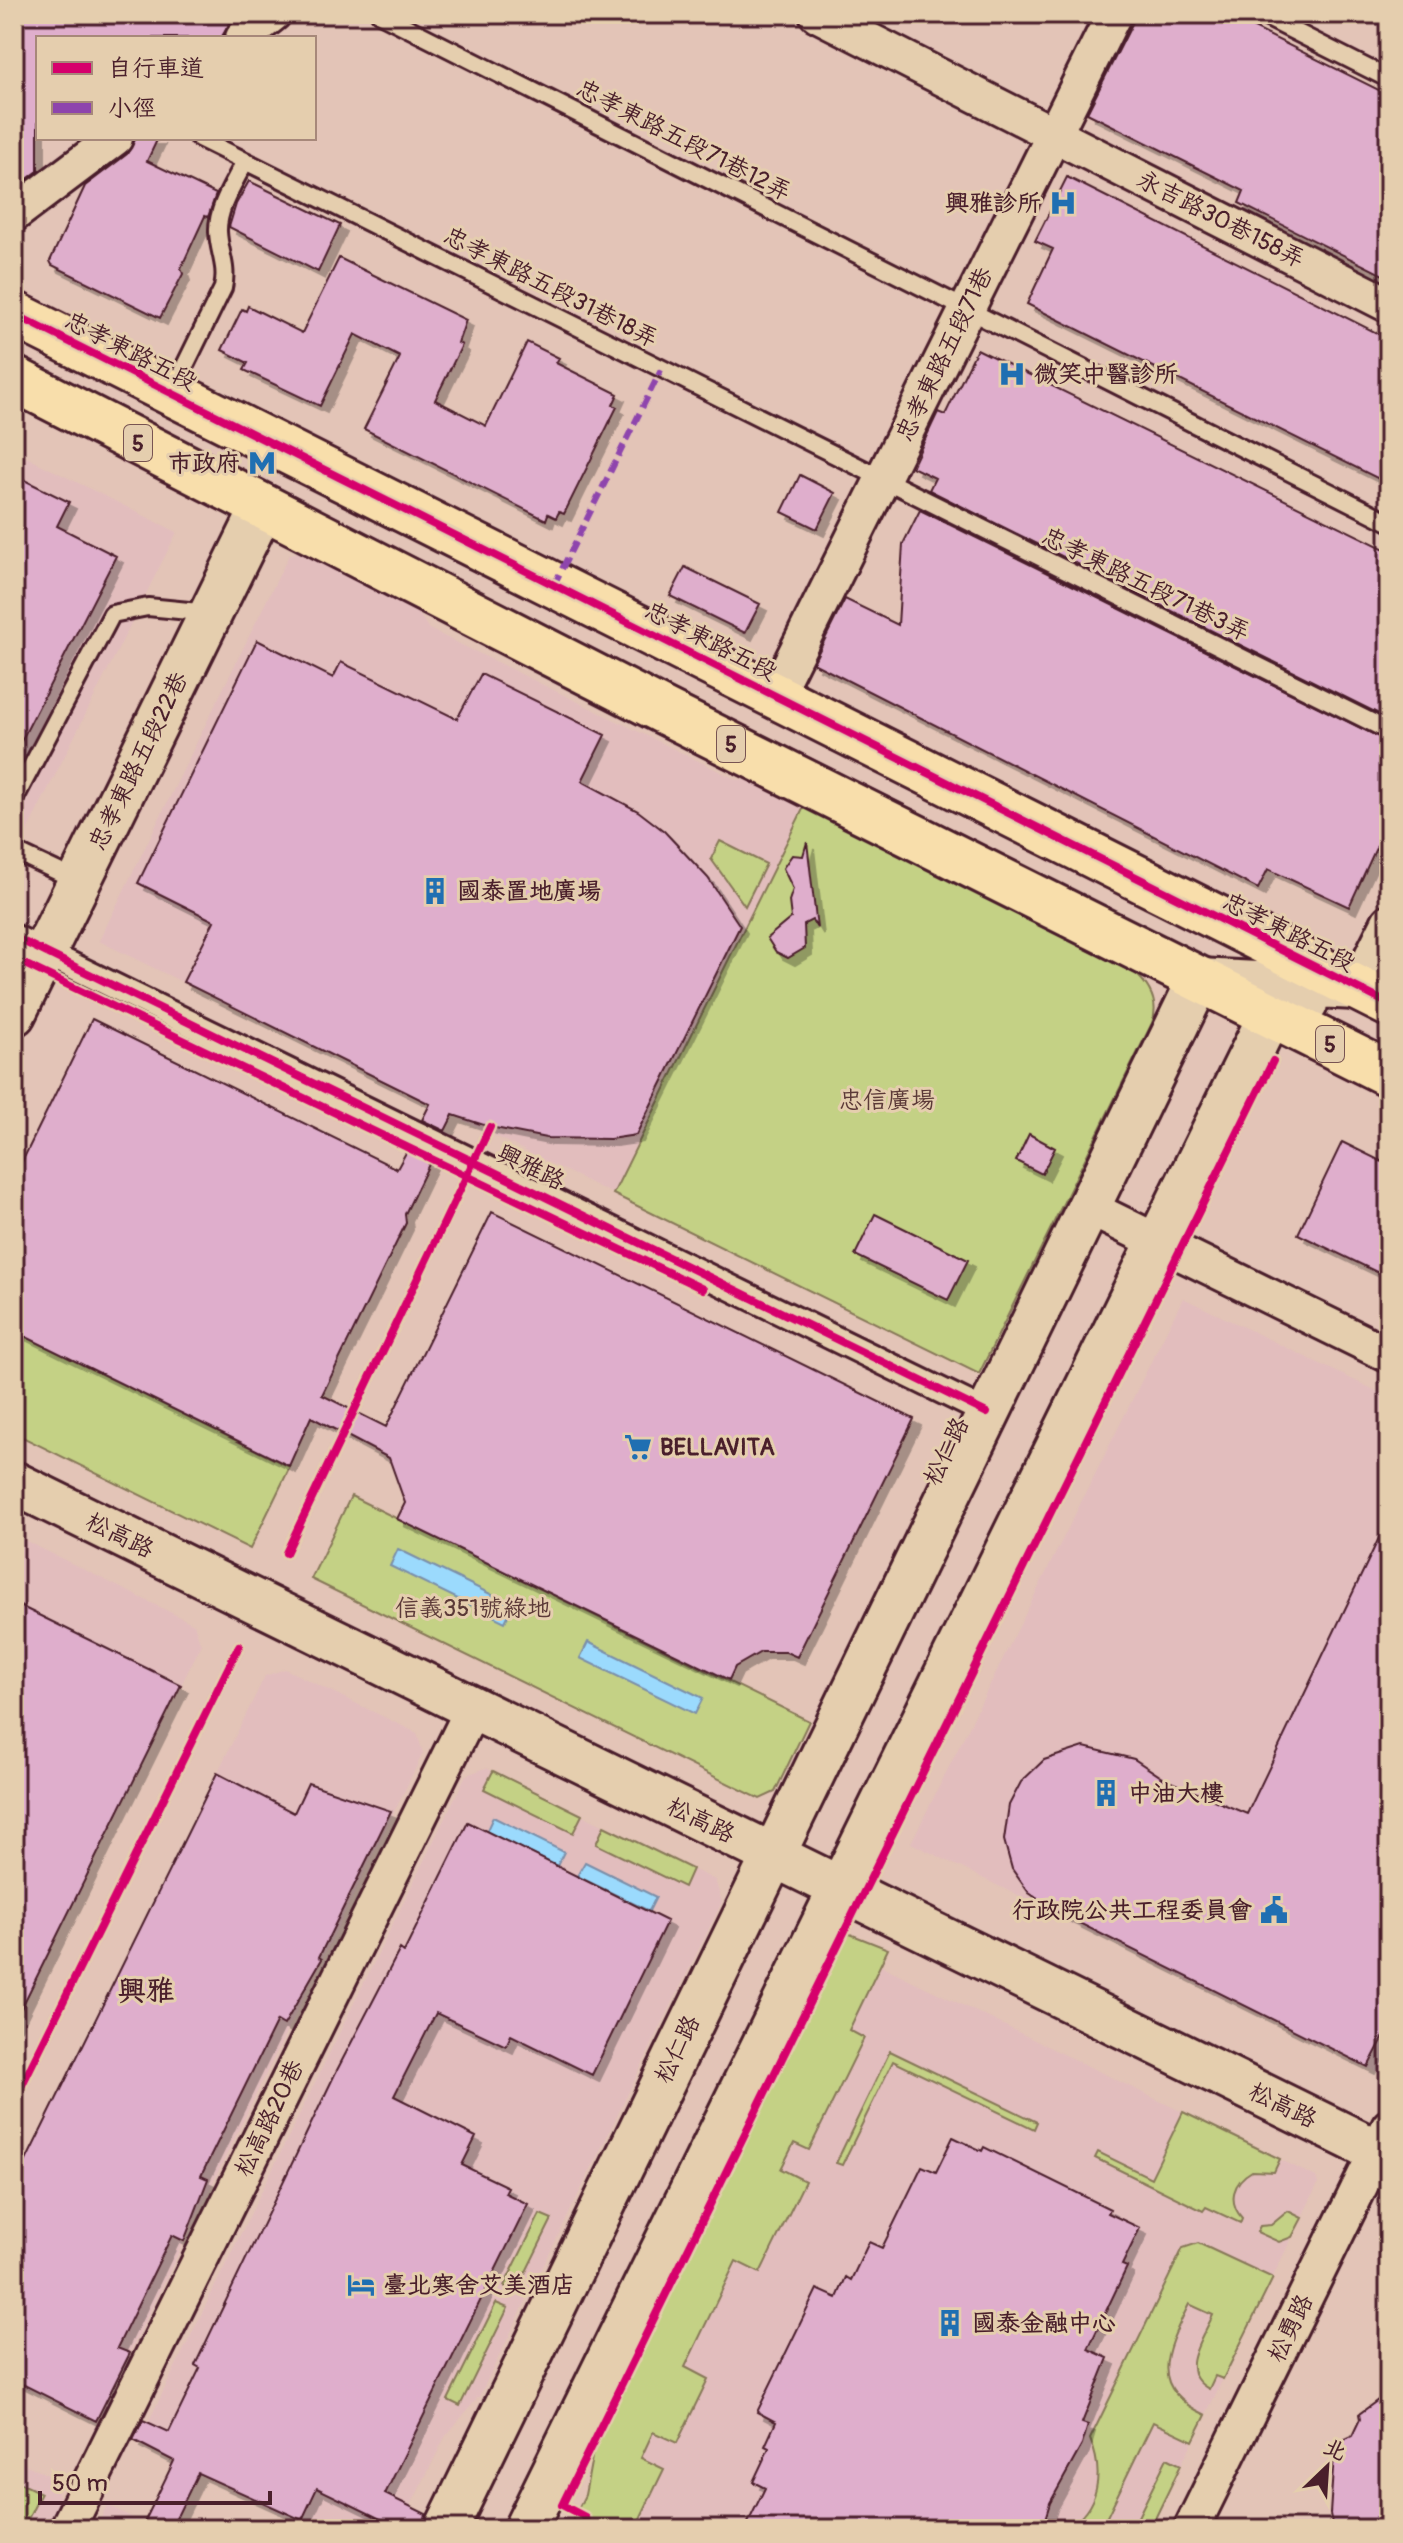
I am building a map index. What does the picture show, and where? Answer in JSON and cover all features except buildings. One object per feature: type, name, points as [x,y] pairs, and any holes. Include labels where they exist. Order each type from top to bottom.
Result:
[{"type":"main road","name":"忠孝東路五段","points":[[14,314],[1373,996]]},
{"type":"main road","name":"5","points":[[14,379],[1389,1074]]},
{"type":"street","points":[[246,36],[273,14]]},
{"type":"street","name":"永吉路30巷158弄","points":[[817,14],[1389,305]]},
{"type":"street","name":"忠孝東路五段71巷","points":[[775,695],[1114,14]]},
{"type":"street","points":[[14,214],[112,140]]},
{"type":"street","name":"忠孝東路五段22巷","points":[[14,1014],[29,944],[79,881],[263,507]]},
{"type":"street","points":[[1373,996],[1389,922]]},
{"type":"street","name":"興雅路","points":[[29,944],[987,1413]]},
{"type":"street","points":[[1199,980],[1373,996]]},
{"type":"street","name":"松仁路","points":[[446,2529],[1199,980]]},
{"type":"street","points":[[525,2529],[1270,1015],[1373,996]]},
{"type":"street","points":[[1087,1207],[1389,1355]]},
{"type":"street","name":"松高路","points":[[14,1483],[840,1888],[1385,2145]]},
{"type":"street","name":"松高路20巷","points":[[67,2529],[473,1708]]},
{"type":"street","name":"松勇路","points":[[1191,2529],[1385,2145]]},
{"type":"lane","name":"忠孝東路五段71巷12弄","points":[[380,14],[1389,522]]},
{"type":"lane","points":[[1260,14],[1389,79]]},
{"type":"lane","name":"忠孝東路五段31巷18弄","points":[[203,140],[881,481]]},
{"type":"lane","points":[[172,394],[223,288],[227,271],[218,233],[221,211],[245,161]]},
{"type":"lane","name":"忠孝東路五段71巷3弄","points":[[881,481],[1389,731]]},
{"type":"lane","points":[[14,800],[112,614],[148,607],[211,613]]},
{"type":"lane","points":[[14,851],[79,881]]},
{"type":"shaded area","points":[[14,451],[177,532],[14,857]]},
{"type":"shaded area","name":"國泰置地廣場","points":[[301,551],[414,607],[429,629],[737,780],[755,779],[805,805],[613,1194],[99,941],[289,555]]},
{"type":"shaded area","name":"中油大樓","points":[[1183,1298],[1389,1397],[1389,2058],[1381,2074],[911,1843]]},
{"type":"shaded area","points":[[14,1535],[194,1624],[201,1645],[14,2023]]},
{"type":"shaded area","points":[[285,1669],[417,1733],[423,1753],[96,2422],[14,2382],[14,2186],[265,1676]]},
{"type":"shaded area","points":[[486,1768],[715,1880],[722,1902],[480,2395],[445,2437],[399,2529],[313,2529],[138,2443],[466,1775]]},
{"type":"shaded area","name":"國泰金融中心","points":[[880,1965],[1316,2177],[1318,2184],[1150,2529],[606,2529]]},
{"type":"shaded area","points":[[14,2459],[52,2477],[60,2498],[45,2529],[14,2529]]},
{"type":"shaded area","points":[[107,2505],[156,2529],[96,2529]]},
{"type":"green space","name":"忠信廣場","points":[[805,805],[1133,971],[1144,982],[1154,1001],[1152,1023],[979,1374],[613,1194]]},
{"type":"green space","points":[[720,841],[766,864],[745,906],[711,859]]},
{"type":"green space","points":[[14,1331],[290,1467],[250,1549],[14,1433]]},
{"type":"green space","name":"信義351號綠地","points":[[351,1496],[809,1721],[775,1792],[760,1799],[311,1579]]},
{"type":"green space","points":[[493,1771],[582,1815],[573,1833],[484,1789]]},
{"type":"green space","points":[[604,1826],[692,1869],[684,1887],[596,1844]]},
{"type":"green space","points":[[850,1934],[888,1949],[849,2030],[864,2038],[809,2150],[794,2143],[781,2169],[805,2181],[760,2273],[736,2261],[685,2367],[708,2379],[677,2443],[653,2432],[641,2458],[664,2469],[635,2529],[568,2529],[585,2495],[593,2452],[843,1939]]},
{"type":"green space","points":[[890,2051],[1037,2122],[1034,2129],[893,2061],[842,2165],[836,2163]]},
{"type":"green space","points":[[1183,2112],[1280,2159],[1274,2172],[1252,2171],[1240,2181],[1234,2199],[1242,2218],[1240,2223],[1206,2207],[1203,2211],[1095,2158],[1098,2152],[1151,2178]]},
{"type":"green space","points":[[1288,2211],[1302,2218],[1292,2237],[1279,2242],[1257,2232],[1260,2226],[1271,2225]]},
{"type":"green space","points":[[540,2214],[552,2219],[516,2292],[504,2286]]},
{"type":"green space","points":[[1198,2243],[1273,2278],[1223,2379],[1215,2376],[1209,2389],[1199,2382],[1193,2365],[1198,2345],[1213,2315],[1189,2304],[1168,2353],[1166,2367],[1175,2393],[1206,2415],[1193,2441],[1153,2422],[1101,2529],[1066,2529],[1086,2511],[1096,2489],[1097,2464],[1090,2439],[1183,2248]]},
{"type":"green space","points":[[496,2303],[508,2308],[460,2406],[448,2400]]},
{"type":"green space","points":[[1167,2458],[1181,2465],[1150,2529],[1132,2529]]},
{"type":"green space","points":[[14,2480],[41,2493],[23,2529],[14,2529],[17,2518],[14,2516]]},
{"type":"water","points":[[398,1549],[513,1605],[505,1622],[390,1566]]},
{"type":"water","points":[[588,1642],[703,1698],[695,1714],[580,1658]]},
{"type":"water","points":[[493,1817],[564,1852],[557,1866],[486,1832]]},
{"type":"water","points":[[585,1862],[656,1897],[649,1911],[577,1876]]},
{"type":"marked path","points":[[554,585],[661,370]]},
{"type":"cycle path","points":[[14,314],[1389,1004]]},
{"type":"cycle path","points":[[14,937],[987,1413]]},
{"type":"cycle path","points":[[14,959],[703,1289]]},
{"type":"cycle path","points":[[587,2529],[585,2517],[562,2505],[1273,1061]]},
{"type":"cycle path","points":[[286,1553],[490,1127]]},
{"type":"cycle path","points":[[14,2101],[239,1646]]},
{"type":"place","name":"興雅診所","points":[[1063,203]]},
{"type":"place","name":"微笑中醫診所","points":[[1012,374]]},
{"type":"place","name":"市政府","points":[[262,463]]},
{"type":"place","name":"國泰置地廣場","points":[[435,891]]},
{"type":"place","name":"BELLAVITA","points":[[638,1447]]},
{"type":"place","name":"中油大樓","points":[[1106,1793]]},
{"type":"place","name":"行政院公共工程委員會","points":[[1274,1910]]},
{"type":"place","name":"臺北寒舍艾美酒店","points":[[361,2285]]},
{"type":"place","name":"國泰金融中心","points":[[950,2323]]},
{"type":"district","name":"興雅","points":[[146,1990]]}]
